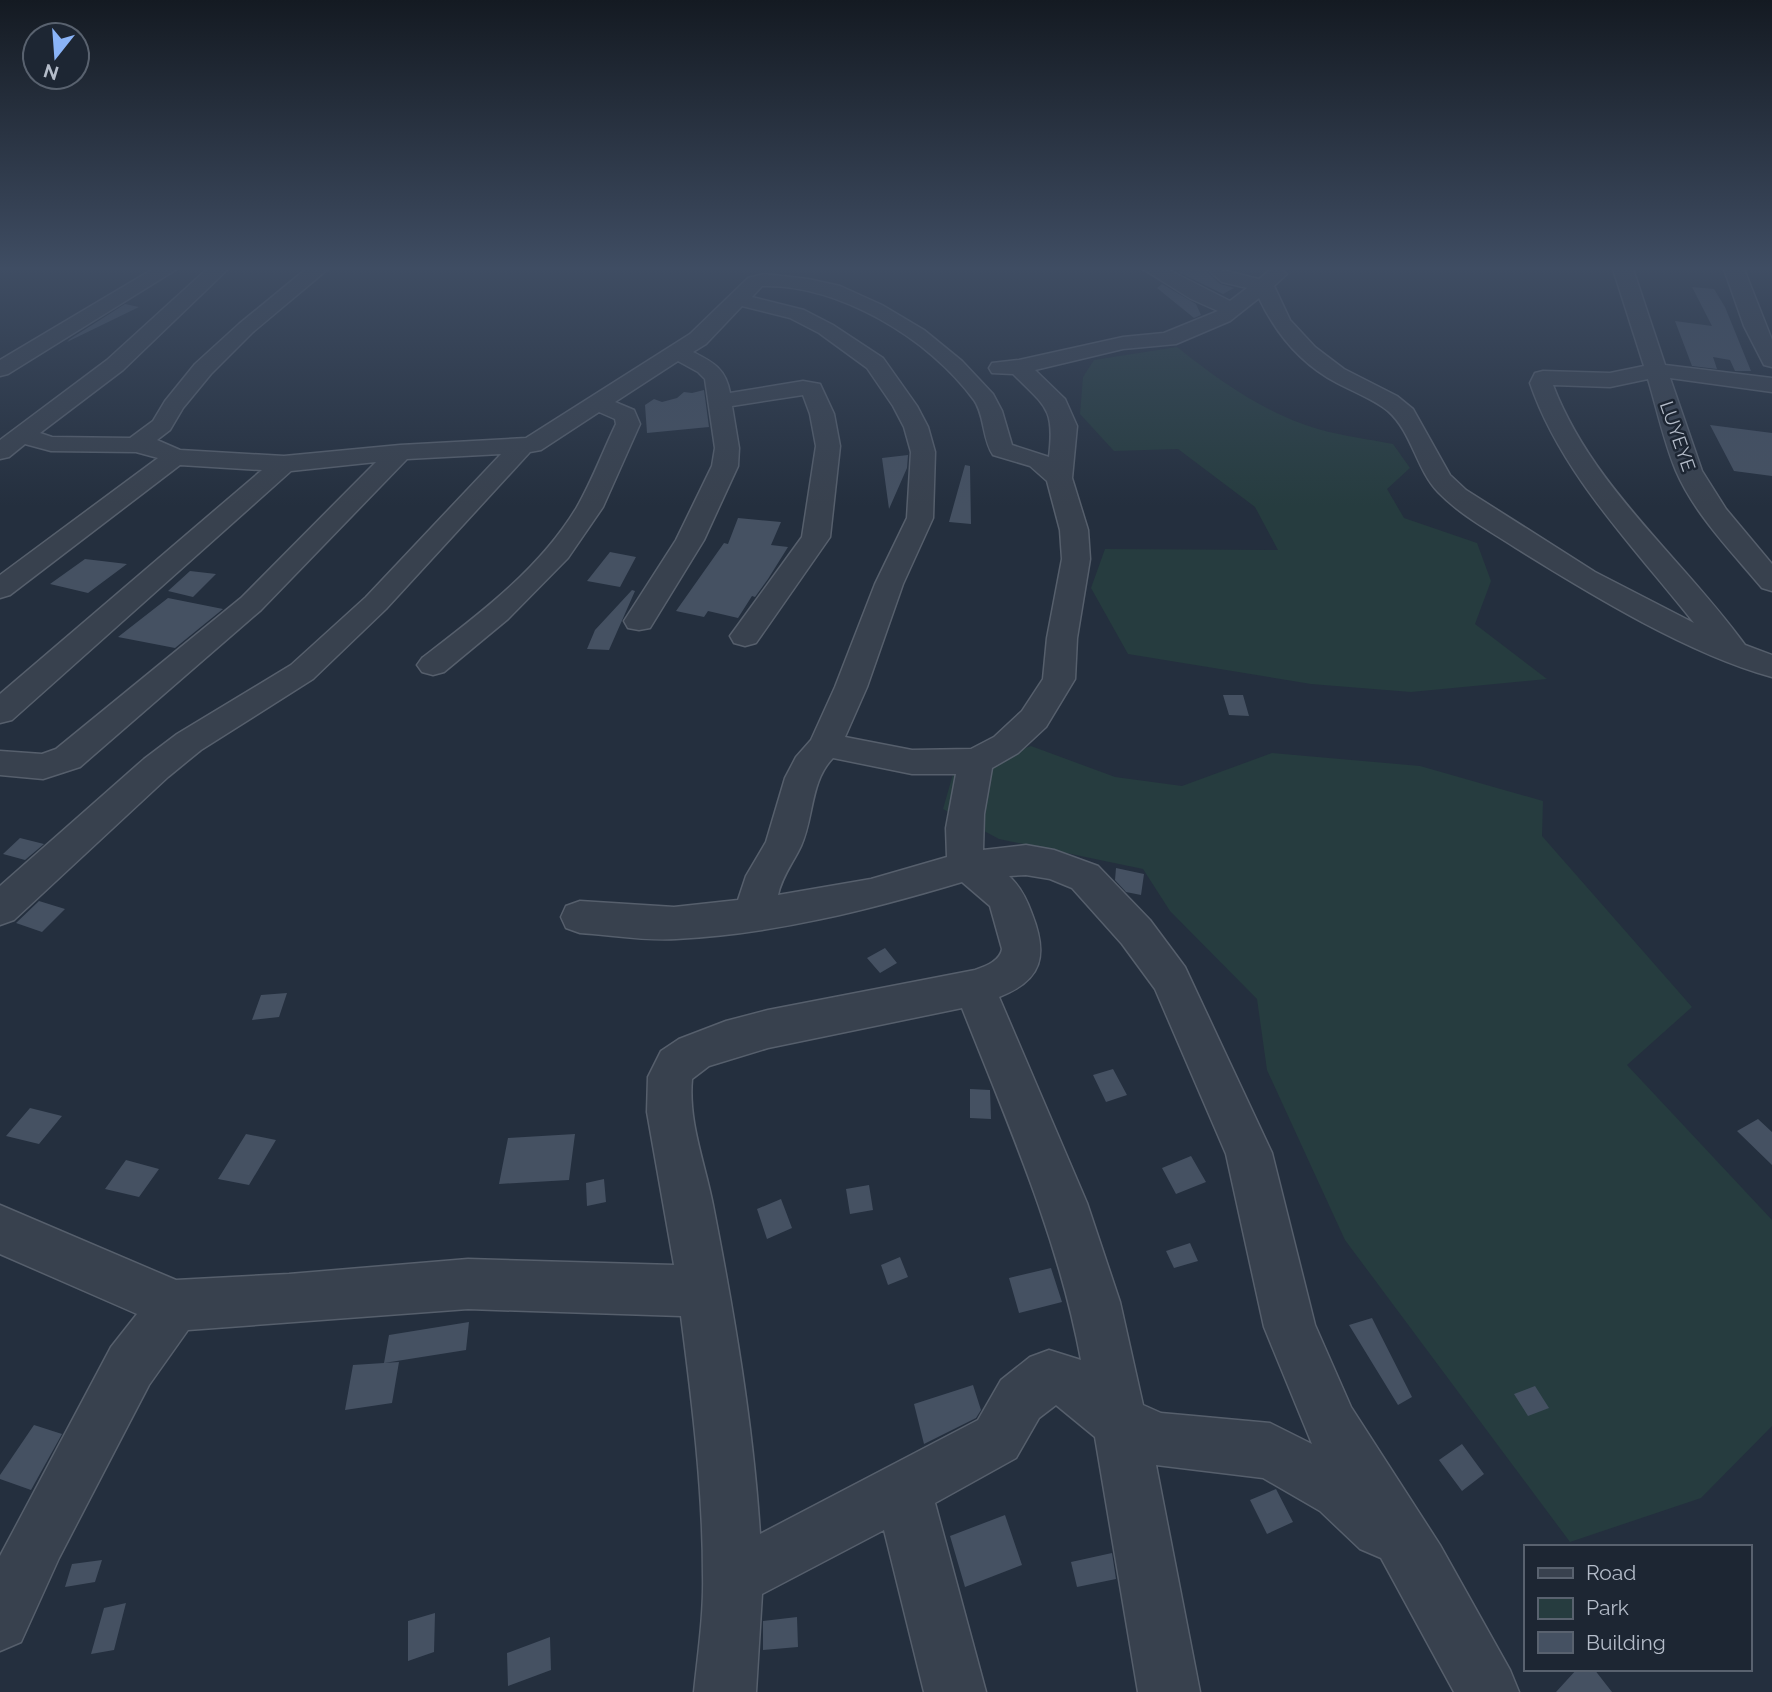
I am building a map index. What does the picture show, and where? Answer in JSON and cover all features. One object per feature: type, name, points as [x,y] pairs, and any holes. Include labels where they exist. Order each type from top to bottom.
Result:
[{"type":"street","points":[[0,369],[35,348]]},
{"type":"street","points":[[0,452],[115,365],[133,348]]},
{"type":"street","points":[[136,445],[162,425],[173,406],[203,369],[225,348]]},
{"type":"street","points":[[22,436],[51,444],[136,445],[154,447],[175,457],[284,464],[400,452],[522,446],[541,442],[683,348]]},
{"type":"street","points":[[755,913],[765,874],[783,844],[804,771],[813,755],[826,745],[829,733],[852,687],[889,584],[920,518],[923,452],[916,426],[876,363],[854,348]]},
{"type":"street","points":[[932,348],[960,372],[986,401],[1002,450],[1039,461],[1059,478]]},
{"type":"street","points":[[960,372],[1019,367],[1102,348]]},
{"type":"street","points":[[1306,348],[1329,369],[1372,389],[1400,409],[1441,482],[1469,506],[1576,574],[1690,634],[1772,667]]},
{"type":"street","name":"LUYEYE","points":[[1649,348],[1689,471],[1700,493],[1772,582]]},
{"type":"street","points":[[639,621],[690,540],[719,483],[727,448],[722,401],[716,378],[677,352]]},
{"type":"street","points":[[826,745],[912,762],[976,761],[1006,745],[1034,719],[1059,679],[1062,638],[1076,559],[1074,530],[1059,478],[1065,430],[1057,404],[1019,367]]},
{"type":"street","points":[[1735,653],[1599,487],[1553,416],[1541,383],[1543,378],[1611,380],[1656,371],[1772,385]]},
{"type":"street","points":[[722,401],[803,388],[812,389],[822,414],[828,446],[816,537],[745,636]]},
{"type":"street","points":[[433,666],[492,618],[533,579],[589,507],[628,424],[626,415],[598,403]]},
{"type":"street","points":[[0,909],[156,768],[209,729],[302,672],[376,603],[522,446]]},
{"type":"street","points":[[0,763],[43,767],[68,758],[251,604],[400,452]]},
{"type":"street","points":[[0,590],[13,572],[175,457]]},
{"type":"street","points":[[0,712],[284,464]]},
{"type":"street","points":[[1735,539],[1772,542]]},
{"type":"street","points":[[725,1692],[733,1577],[720,1409],[688,1194],[667,1098],[670,1076],[676,1064],[699,1049],[750,1032],[975,988],[1002,979],[1015,968],[1023,956],[1022,937],[1004,895],[968,866],[964,856],[964,833],[976,761]]},
{"type":"street","points":[[580,917],[674,923],[797,909],[872,894],[968,866],[1026,860],[1054,866],[1084,877],[1136,932],[1171,979],[1249,1153],[1290,1327],[1332,1426],[1419,1566],[1488,1692]]},
{"type":"street","points":[[975,988],[1063,1203],[1095,1302],[1121,1423],[1169,1692]]},
{"type":"street","points":[[0,1228],[174,1305],[289,1299],[468,1284],[703,1291]]},
{"type":"street","points":[[0,1621],[39,1538],[130,1366],[174,1305]]},
{"type":"street","points":[[733,1577],[997,1439],[1020,1399],[1049,1376],[1074,1384],[1121,1423],[1161,1440],[1270,1451],[1340,1491],[1419,1566]]},
{"type":"street","points":[[903,1490],[955,1692]]},
{"type":"green space","points":[[1178,348],[1226,384],[1279,414],[1327,431],[1393,444],[1410,468],[1387,489],[1404,518],[1477,543],[1491,581],[1475,624],[1547,679],[1411,692],[1311,684],[1128,654],[1091,588],[1105,549],[1278,550],[1255,507],[1178,449],[1114,451],[1080,414],[1083,377],[1094,360]]},
{"type":"green space","points":[[1031,746],[1115,777],[1182,786],[1272,753],[1420,766],[1543,801],[1542,836],[1692,1007],[1627,1065],[1772,1220],[1772,1426],[1701,1498],[1570,1542],[1345,1240],[1267,1070],[1257,999],[1170,911],[1143,869],[999,839],[943,809],[953,774]]},
{"type":"building","points":[[1685,348],[1742,348],[1751,371],[1735,371],[1730,360],[1713,357],[1717,369],[1692,366]]},
{"type":"building","points":[[704,390],[709,427],[647,433],[645,405],[654,399],[662,402],[677,398],[684,392]]},
{"type":"building","points":[[1710,425],[1772,433],[1772,476],[1734,471]]},
{"type":"building","points":[[908,455],[907,468],[889,509],[882,458]]},
{"type":"building","points":[[965,465],[970,466],[971,524],[949,522]]},
{"type":"building","points":[[738,518],[781,522],[771,545],[788,547],[768,579],[755,597],[752,596],[738,618],[708,611],[704,617],[676,611],[724,543],[728,544]]},
{"type":"building","points":[[610,552],[636,557],[620,587],[587,581]]},
{"type":"building","points":[[85,559],[127,564],[88,593],[50,584]]},
{"type":"building","points":[[190,571],[216,574],[193,597],[168,591]]},
{"type":"building","points":[[632,590],[635,591],[609,650],[587,649],[595,630]]},
{"type":"building","points":[[168,598],[223,609],[175,648],[118,637]]},
{"type":"building","points":[[1223,695],[1243,695],[1249,716],[1229,715]]},
{"type":"building","points":[[20,838],[44,844],[25,860],[3,854]]},
{"type":"building","points":[[1116,868],[1144,874],[1141,895],[1126,892],[1115,880]]},
{"type":"building","points":[[39,901],[65,909],[42,932],[16,923]]},
{"type":"building","points":[[885,948],[897,963],[880,973],[867,958]]},
{"type":"building","points":[[287,993],[279,1017],[252,1020],[261,995]]},
{"type":"building","points":[[1113,1069],[1127,1095],[1106,1102],[1093,1075]]},
{"type":"building","points":[[970,1089],[990,1090],[991,1119],[970,1118]]},
{"type":"building","points":[[30,1108],[62,1116],[39,1144],[6,1136]]},
{"type":"building","points":[[1758,1119],[1772,1132],[1772,1165],[1737,1131]]},
{"type":"building","points":[[246,1134],[276,1140],[249,1185],[218,1179]]},
{"type":"building","points":[[575,1134],[569,1180],[499,1184],[508,1138]]},
{"type":"building","points":[[1191,1156],[1206,1182],[1176,1194],[1162,1168]]},
{"type":"building","points":[[126,1160],[159,1169],[139,1197],[105,1189]]},
{"type":"building","points":[[604,1179],[606,1202],[587,1206],[586,1183]]},
{"type":"building","points":[[869,1185],[873,1210],[850,1214],[846,1189]]},
{"type":"building","points":[[781,1199],[792,1228],[767,1239],[757,1209]]},
{"type":"building","points":[[1190,1243],[1198,1261],[1174,1268],[1166,1251]]},
{"type":"building","points":[[900,1257],[908,1277],[888,1285],[881,1265]]},
{"type":"building","points":[[1051,1268],[1062,1302],[1019,1313],[1009,1278]]},
{"type":"building","points":[[1372,1318],[1412,1397],[1398,1405],[1349,1325]]},
{"type":"building","points":[[469,1322],[466,1350],[384,1363],[389,1335]]},
{"type":"building","points":[[399,1362],[392,1403],[345,1410],[353,1365]]},
{"type":"building","points":[[973,1385],[981,1410],[976,1418],[924,1444],[914,1404]]},
{"type":"building","points":[[1535,1386],[1549,1408],[1528,1416],[1514,1394]]},
{"type":"building","points":[[34,1425],[62,1434],[31,1490],[0,1479],[0,1475]]},
{"type":"building","points":[[1462,1444],[1484,1474],[1462,1491],[1439,1460]]},
{"type":"building","points":[[1276,1489],[1293,1522],[1267,1534],[1250,1500]]},
{"type":"building","points":[[1005,1515],[1022,1565],[965,1587],[950,1536]]},
{"type":"building","points":[[1112,1553],[1116,1579],[1077,1587],[1071,1562]]},
{"type":"building","points":[[102,1560],[95,1582],[65,1587],[72,1564]]},
{"type":"building","points":[[126,1603],[114,1650],[91,1654],[104,1608]]},
{"type":"building","points":[[435,1613],[434,1652],[408,1661],[408,1621]]},
{"type":"building","points":[[797,1617],[798,1647],[763,1650],[763,1621]]},
{"type":"building","points":[[550,1637],[551,1670],[508,1686],[507,1653]]},
{"type":"building","points":[[1575,1671],[1596,1671],[1612,1692],[1556,1692]]}]
